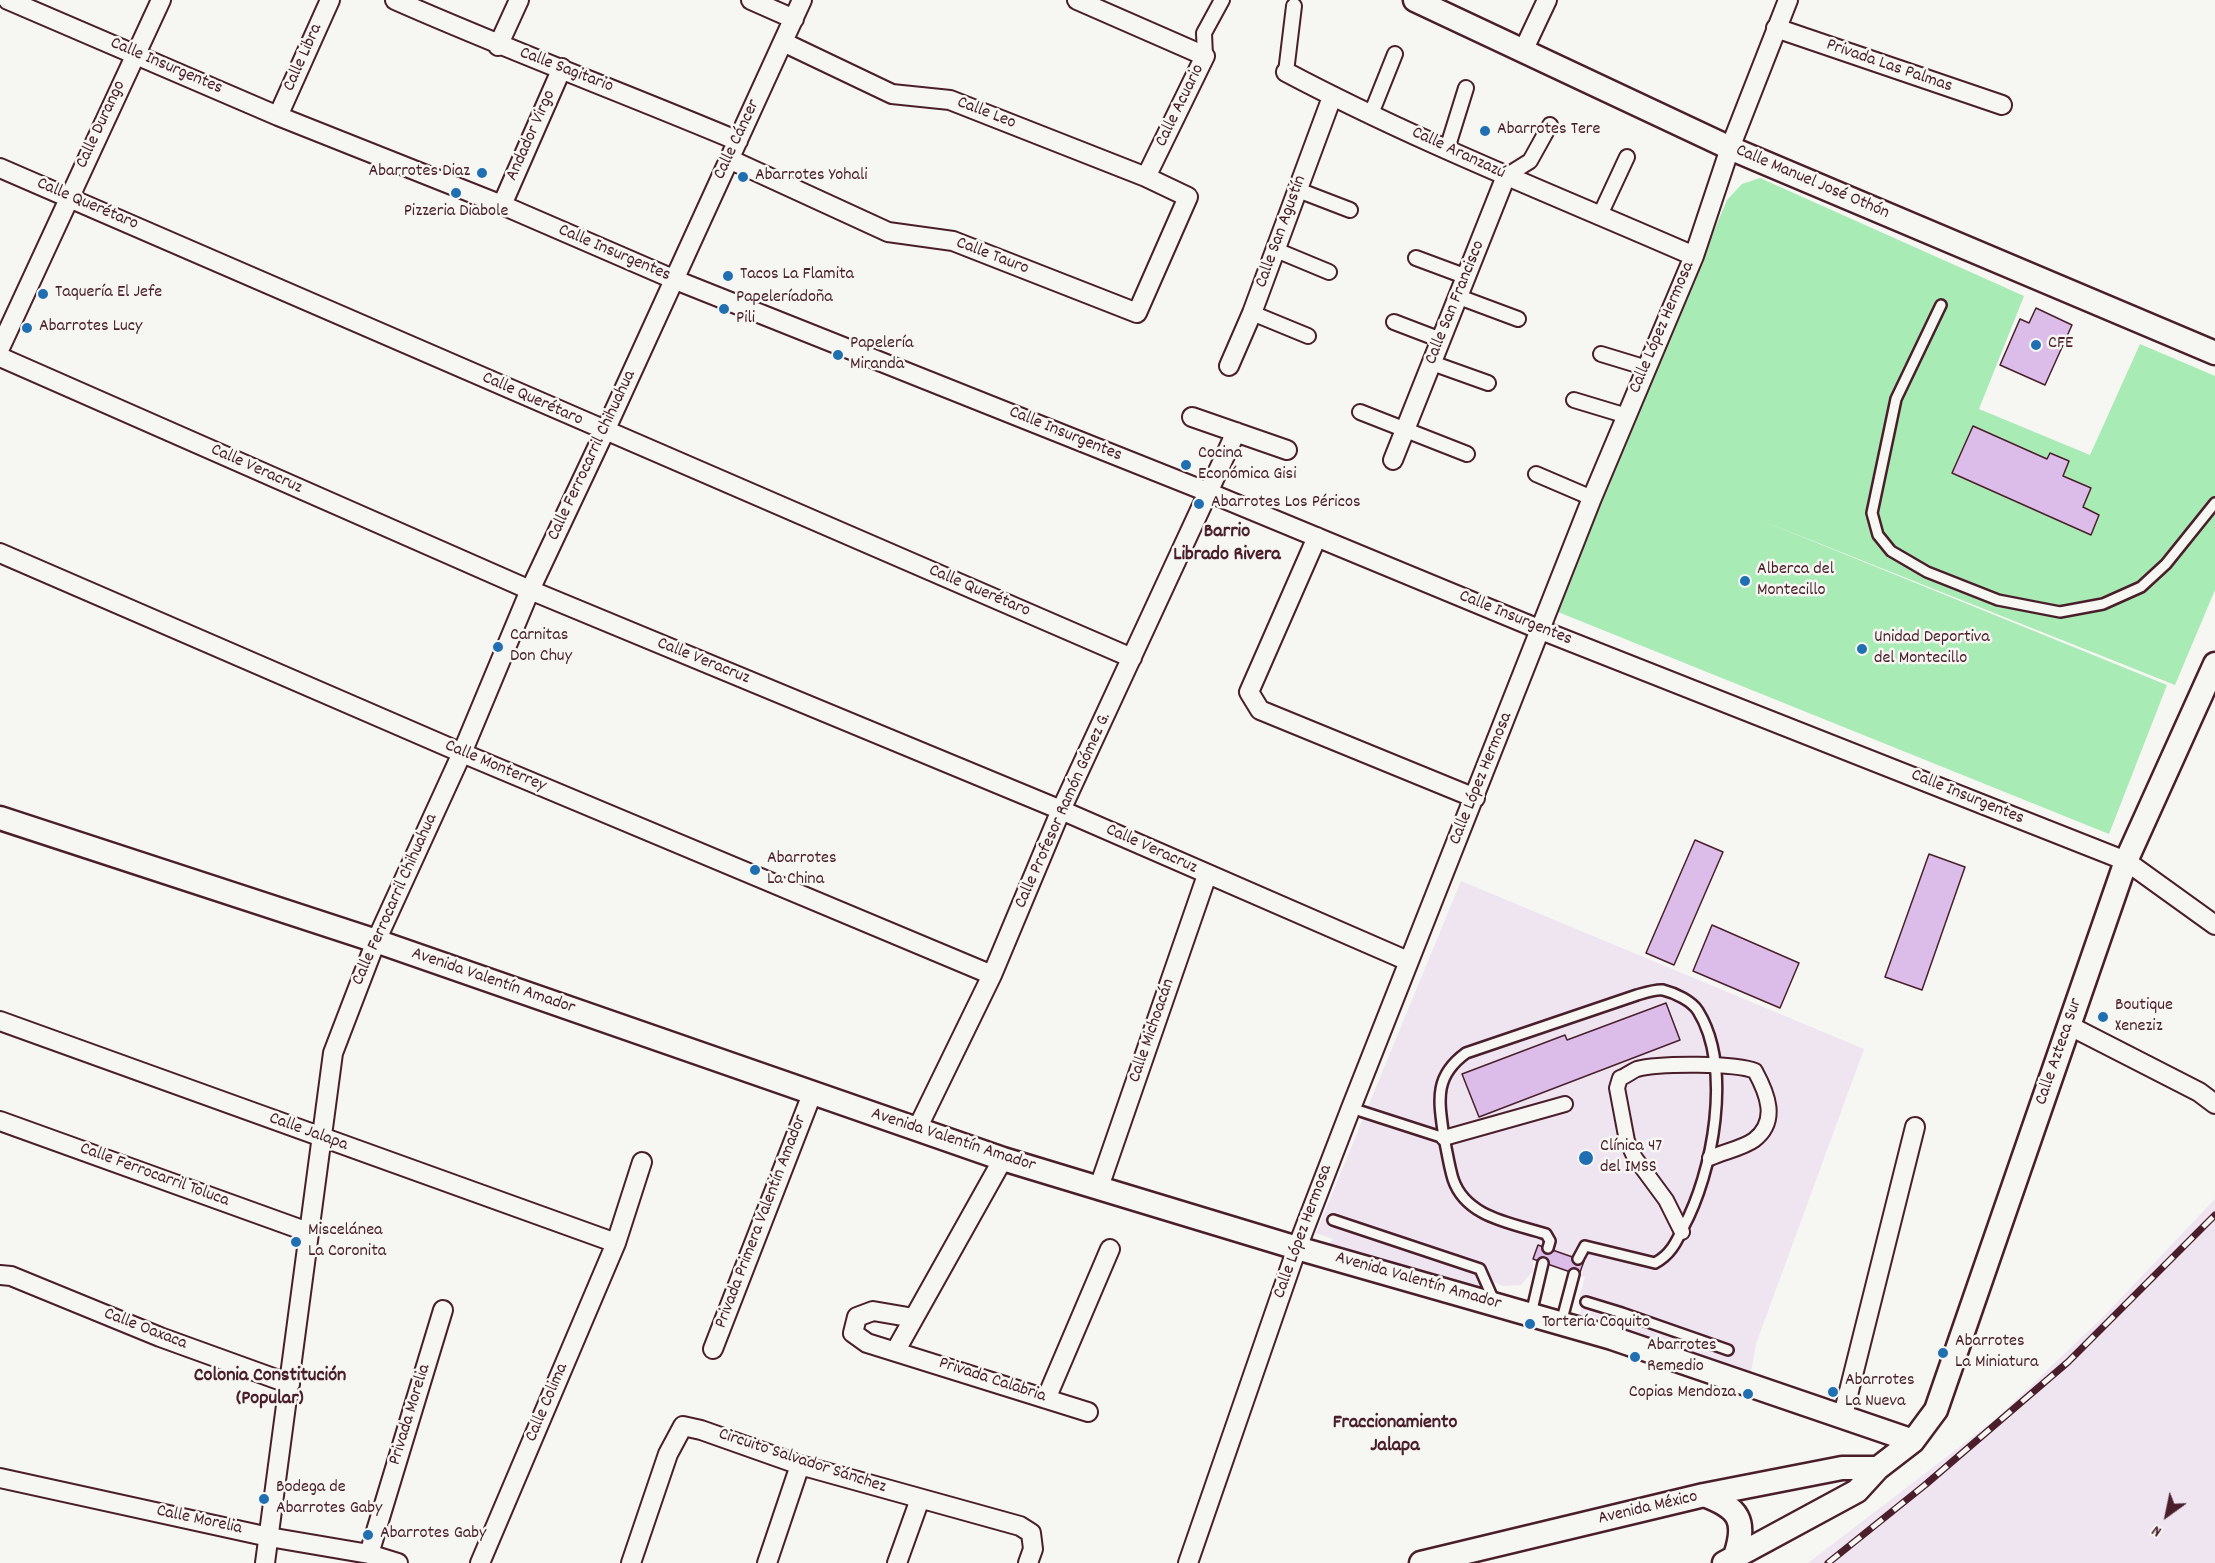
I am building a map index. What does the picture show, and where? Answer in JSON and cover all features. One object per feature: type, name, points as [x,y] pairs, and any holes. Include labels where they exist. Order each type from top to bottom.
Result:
[{"type":"street","name":"Calle Insurgentes","points":[[8,0],[278,116],[502,205],[673,279],[1210,492],[1541,630],[2126,861],[2215,926]]},
{"type":"street","name":"Calle Durango","points":[[0,348],[160,0]]},
{"type":"street","name":"Calle Libra","points":[[278,116],[330,0]]},
{"type":"street","name":"Calle Sagitario","points":[[395,0],[498,46],[562,68],[738,141]]},
{"type":"street","points":[[498,46],[519,0]]},
{"type":"street","points":[[751,0],[794,19]]},
{"type":"street","name":"Calle Cáncer","points":[[673,279],[802,0]]},
{"type":"street","points":[[1077,0],[1205,56]]},
{"type":"street","name":"Calle Acuario","points":[[1146,177],[1205,56],[1204,33],[1222,0]]},
{"type":"street","name":"Calle Manuel José Othón","points":[[1415,0],[1730,148],[2215,353]]},
{"type":"street","points":[[1523,51],[1547,0]]},
{"type":"street","name":"Calle López Hermosa","points":[[1188,1563],[1297,1248],[1592,498],[1694,256],[1730,148],[1788,0]]},
{"type":"street","name":"Calle Aranzazú","points":[[1294,6],[1286,72],[1332,97],[1506,176],[1694,256]]},
{"type":"street","name":"Privada Las Palmas","points":[[1776,28],[2002,105]]},
{"type":"street","name":"Calle Leo","points":[[783,42],[892,94],[950,100],[1146,177],[1188,197]]},
{"type":"street","points":[[1371,114],[1395,54]]},
{"type":"street","name":"Andador Virgo","points":[[502,205],[562,68]]},
{"type":"street","points":[[1447,149],[1466,88]]},
{"type":"street","name":"Calle San Agustín","points":[[1229,366],[1252,313],[1332,97]]},
{"type":"street","points":[[1506,176],[1530,161],[1550,125]]},
{"type":"street","points":[[1600,215],[1627,157]]},
{"type":"street","name":"Calle Tauro","points":[[729,159],[888,232],[953,241],[1137,313],[1188,197]]},
{"type":"street","name":"Calle Querétaro","points":[[0,168],[605,432],[1132,658]]},
{"type":"street","name":"Calle San Francisco","points":[[1393,460],[1506,176]]},
{"type":"street","points":[[1298,190],[1350,210]]},
{"type":"street","points":[[1276,250],[1329,272]]},
{"type":"street","points":[[1416,258],[1467,277]]},
{"type":"street","name":"Calle Ferrocarril Chihuahua","points":[[265,1563],[333,1053],[376,941],[462,753],[530,590],[605,432],[673,279]]},
{"type":"street","points":[[1459,297],[1518,319]]},
{"type":"street","points":[[1252,313],[1308,336]]},
{"type":"street","points":[[1394,322],[1441,340]]},
{"type":"street","points":[[1601,354],[1647,368]]},
{"type":"street","name":"Calle Veracruz","points":[[0,357],[530,590],[1061,810],[1408,961]]},
{"type":"street","points":[[1432,363],[1488,383]]},
{"type":"street","points":[[1574,400],[1627,416]]},
{"type":"street","points":[[1360,412],[1467,454]]},
{"type":"street","points":[[1192,417],[1287,450]]},
{"type":"street","name":"Calle Profesor Ramón Gómez G.","points":[[916,1129],[992,975],[1061,810],[1236,432]]},
{"type":"street","points":[[1536,474],[1592,498]]},
{"type":"street","points":[[1317,537],[1249,692],[1260,710],[1475,798]]},
{"type":"street","name":"Calle Monterrey","points":[[0,553],[462,753],[992,975]]},
{"type":"street","name":"Calle Azteca Sur","points":[[1913,1441],[1936,1410],[2126,861],[2215,664]]},
{"type":"street","name":"Avenida Valentín Amador","points":[[0,818],[376,941],[1003,1160],[1297,1248],[1612,1338],[1843,1415],[1913,1441]]},
{"type":"street","name":"Calle Michoacán","points":[[1099,1187],[1208,875]]},
{"type":"street","name":"Calle Jalapa","points":[[0,1021],[616,1244]]},
{"type":"street","points":[[2070,1026],[2199,1092],[2215,1104]]},
{"type":"street","points":[[1682,1232],[1666,1200],[1635,1158],[1627,1141],[1617,1088],[1620,1078],[1637,1069],[1689,1065],[1743,1066],[1755,1071],[1770,1108],[1766,1124],[1755,1140],[1710,1158]]},
{"type":"street","name":"Privada Primera Valentín Amador","points":[[713,1349],[812,1094]]},
{"type":"street","points":[[1444,1138],[1565,1104]]},
{"type":"street","name":"Calle Ferrocarril Toluca","points":[[0,1121],[308,1232]]},
{"type":"street","points":[[1843,1415],[1915,1127]]},
{"type":"street","points":[[896,1350],[1003,1160]]},
{"type":"street","name":"Calle Colima","points":[[480,1563],[616,1244],[642,1162]]},
{"type":"street","points":[[1046,1399],[1110,1249]]},
{"type":"street","name":"Calle Oaxaca","points":[[0,1275],[11,1276],[160,1337],[290,1384]]},
{"type":"street","name":"Privada Morelia","points":[[369,1554],[443,1310]]},
{"type":"street","name":"Privada Calabria","points":[[914,1318],[873,1311],[857,1317],[853,1333],[867,1343],[896,1350],[1088,1412]]},
{"type":"street","name":"Circuito Salvador Sánchez","points":[[631,1563],[668,1454],[683,1426],[701,1430],[801,1465],[1020,1526],[1031,1533],[1033,1549],[1028,1563]]},
{"type":"street","points":[[1730,1559],[1857,1491],[1878,1468],[1913,1441]]},
{"type":"street","points":[[767,1563],[801,1465]]},
{"type":"street","name":"Avenida México","points":[[1421,1563],[1704,1495],[1842,1468],[1878,1468]]},
{"type":"street","name":"Calle Morelia","points":[[0,1478],[269,1537],[369,1554],[398,1563]]},
{"type":"street","points":[[1704,1495],[1725,1503],[1733,1510],[1742,1533],[1730,1559]]},
{"type":"street","points":[[897,1563],[920,1499]]},
{"type":"lane","points":[[1941,305],[1896,399],[1872,513],[1878,535],[1891,551],[1927,572],[1998,600],[2060,612],[2103,604],[2141,587],[2166,564],[2215,503]]},
{"type":"lane","points":[[1548,1248],[1550,1240],[1546,1234],[1484,1215],[1464,1200],[1454,1180],[1444,1138],[1439,1099],[1443,1080],[1452,1064],[1466,1053],[1637,995],[1661,990],[1681,997],[1697,1009],[1710,1035],[1717,1097],[1710,1158],[1692,1212],[1671,1250],[1655,1263],[1585,1245],[1578,1259]]},
{"type":"lane","points":[[1351,1108],[1444,1138]]},
{"type":"lane","points":[[1333,1220],[1480,1269],[1496,1305]]},
{"type":"lane","points":[[1531,1314],[1544,1263]]},
{"type":"lane","points":[[1561,1323],[1574,1274]]},
{"type":"lane","points":[[1586,1302],[1728,1350]]},
{"type":"lane","points":[[1612,1338],[1622,1313]]},
{"type":"shaded area","name":"Clínica 47 del IMSS","points":[[1461,881],[1864,1049],[1756,1344],[1750,1377],[1575,1327],[1581,1310],[1580,1294],[1585,1277],[1533,1259],[1533,1271],[1521,1285],[1503,1286],[1496,1283],[1478,1287],[1474,1293],[1327,1247],[1333,1239],[1316,1233]]},
{"type":"shaded area","points":[[2215,1199],[2215,1563],[1808,1563],[1996,1419],[2105,1315]]},
{"type":"green space","points":[[1760,178],[2024,296],[1979,409],[2090,455],[2140,344],[2215,376],[2215,590],[2175,685],[1758,519],[2167,685],[2109,834],[1558,612],[1616,462],[1727,200],[1742,184]]},
{"type":"building","name":"CFE","points":[[2036,308],[2072,325],[2045,385],[2000,365],[2020,319],[2029,323]]},
{"type":"building","points":[[1973,426],[2047,459],[2050,453],[2069,461],[2063,476],[2091,488],[2083,507],[2099,515],[2091,535],[1952,473]]},
{"type":"building","points":[[1695,840],[1723,852],[1674,965],[1646,953]]},
{"type":"building","points":[[1929,854],[1965,867],[1922,990],[1885,977]]},
{"type":"building","points":[[1712,925],[1799,963],[1780,1008],[1693,971]]},
{"type":"building","points":[[1666,1003],[1680,1040],[1479,1117],[1462,1074],[1565,1035],[1567,1040]]},
{"type":"building","points":[[1538,1245],[1584,1261],[1579,1275],[1533,1259]]},
{"type":"railway","points":[[1828,1563],[1925,1485],[2068,1362],[2215,1215]]},
{"type":"place","name":"Abarrotes Tere","points":[[1485,131]]},
{"type":"place","name":"Abarrotes Diaz","points":[[482,173]]},
{"type":"place","name":"Abarrotes Yohali","points":[[743,177]]},
{"type":"place","name":"Pizzeria Diabole","points":[[456,193]]},
{"type":"place","name":"Tacos La Flamita","points":[[728,276]]},
{"type":"place","name":"Taquería El Jefe","points":[[43,294]]},
{"type":"place","name":"Papeleríadoña Pili","points":[[724,309]]},
{"type":"place","name":"Abarrotes Lucy","points":[[27,328]]},
{"type":"place","name":"CFE","points":[[2036,345]]},
{"type":"place","name":"Papelería Miranda","points":[[838,355]]},
{"type":"place","name":"Cocina Económica Gisi","points":[[1186,465]]},
{"type":"place","name":"Abarrotes Los Péricos","points":[[1199,504]]},
{"type":"place","name":"Alberca del Montecillo","points":[[1745,581]]},
{"type":"place","name":"Carnitas Don Chuy","points":[[498,647]]},
{"type":"place","name":"Unidad Deportiva del Montecillo","points":[[1862,649]]},
{"type":"place","name":"Abarrotes La China","points":[[755,870]]},
{"type":"place","name":"Boutique Xeneziz","points":[[2103,1017]]},
{"type":"place","name":"Clínica 47 del IMSS","points":[[1586,1158]]},
{"type":"place","name":"Miscelánea La Coronita","points":[[296,1242]]},
{"type":"place","name":"Tortería Coquito","points":[[1530,1324]]},
{"type":"place","name":"Abarrotes La Miniatura","points":[[1943,1353]]},
{"type":"place","name":"Abarrotes Remedio","points":[[1635,1357]]},
{"type":"place","name":"Abarrotes La Nueva","points":[[1833,1392]]},
{"type":"place","name":"Copias Mendoza","points":[[1748,1394]]},
{"type":"place","name":"Bodega de Abarrotes Gaby","points":[[264,1499]]},
{"type":"place","name":"Abarrotes Gaby","points":[[368,1535]]},
{"type":"district","name":"Barrio Librado Rivera","points":[[1227,544]]},
{"type":"district","name":"Colonia Constitución (Popular)","points":[[270,1388]]},
{"type":"district","name":"Fraccionamiento Jalapa","points":[[1395,1436]]}]
